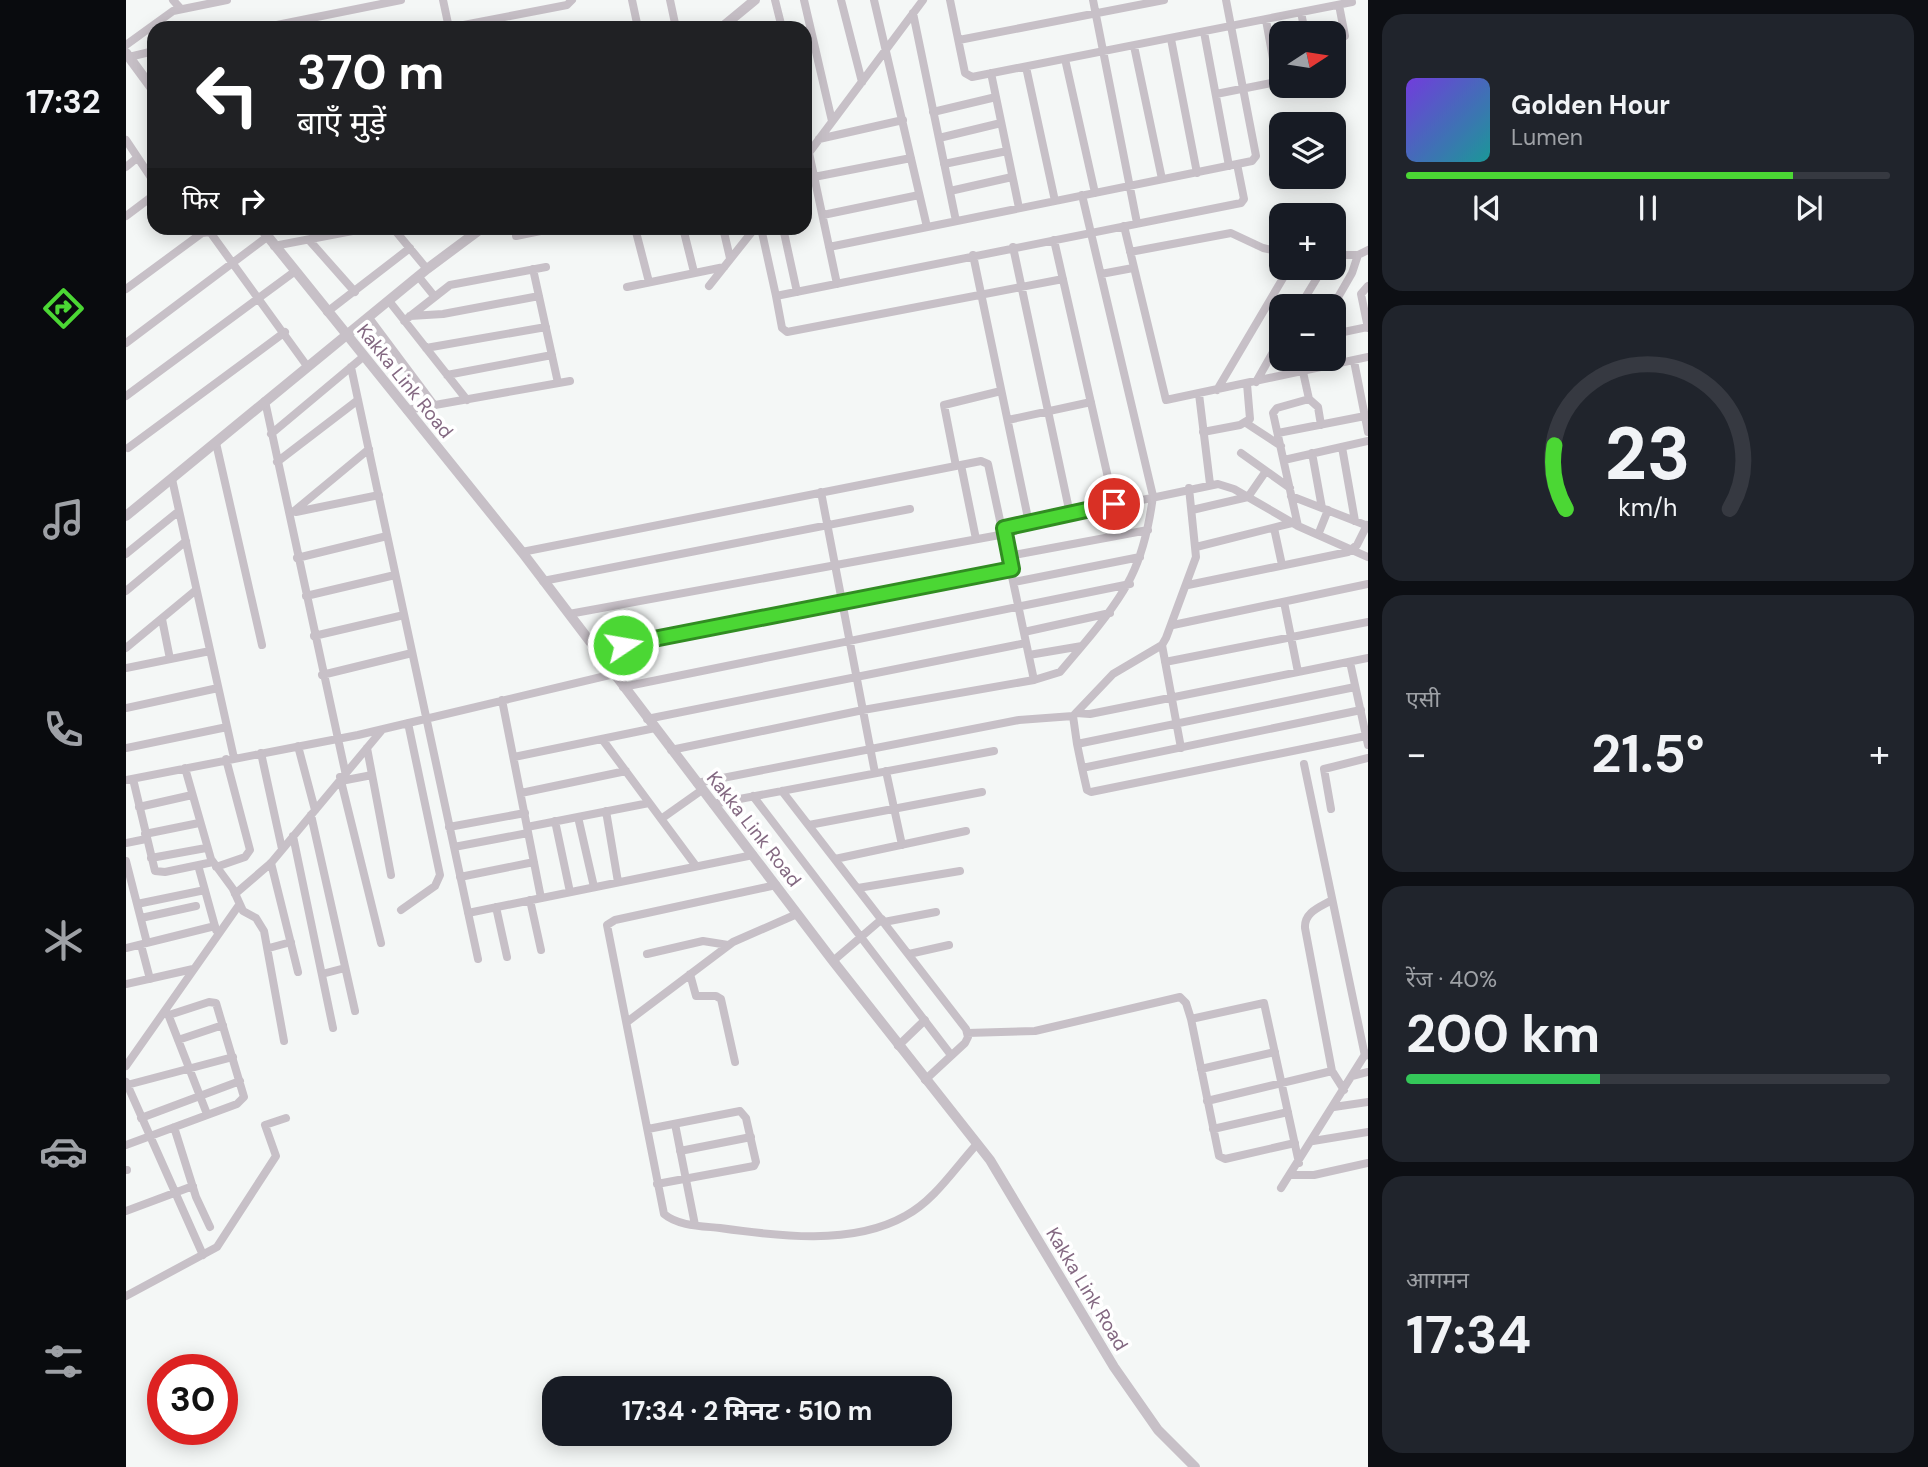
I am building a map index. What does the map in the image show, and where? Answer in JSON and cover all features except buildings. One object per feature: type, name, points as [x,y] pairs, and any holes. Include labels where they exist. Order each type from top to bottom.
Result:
[{"type":"street","points":[[173,0],[180,8]]},
{"type":"street","points":[[160,21],[180,8],[227,0]]},
{"type":"street","points":[[304,21],[401,0]]},
{"type":"street","points":[[443,0],[447,21]]},
{"type":"street","points":[[484,21],[567,5],[572,0]]},
{"type":"street","points":[[632,0],[636,21]]},
{"type":"street","points":[[670,0],[674,21]]},
{"type":"street","points":[[729,21],[743,4],[755,0]]},
{"type":"street","points":[[775,0],[780,21]]},
{"type":"street","points":[[804,0],[809,21]]},
{"type":"street","points":[[841,0],[862,82]]},
{"type":"street","points":[[874,0],[927,227]]},
{"type":"street","points":[[812,148],[914,8],[923,0]]},
{"type":"street","points":[[951,0],[967,75],[972,77],[1352,2]]},
{"type":"street","points":[[1093,0],[1137,223]]},
{"type":"street","points":[[959,40],[1164,0]]},
{"type":"street","points":[[829,247],[1252,161],[1256,156],[1226,0]]},
{"type":"street","points":[[1339,5],[1343,21]]},
{"type":"street","points":[[914,8],[956,221]]},
{"type":"street","points":[[1301,12],[1303,21]]},
{"type":"street","points":[[735,16],[736,21]]},
{"type":"street","points":[[1266,20],[1269,34]]},
{"type":"street","points":[[126,44],[147,30]]},
{"type":"street","points":[[776,296],[1241,203],[1244,199],[1233,165],[1204,32]]},
{"type":"street","points":[[812,35],[832,121]]},
{"type":"street","points":[[1171,39],[1197,173]]},
{"type":"street","points":[[1134,46],[1162,179]]},
{"type":"street","points":[[147,52],[127,55],[147,80]]},
{"type":"street","points":[[1065,60],[1095,193]]},
{"type":"street","points":[[1026,67],[1055,201]]},
{"type":"street","points":[[991,74],[1019,208]]},
{"type":"street","points":[[1216,94],[1269,83]]},
{"type":"street","points":[[933,112],[996,97]]},
{"type":"street","points":[[819,139],[902,120]]},
{"type":"street","points":[[939,138],[1001,123]]},
{"type":"street","points":[[126,140],[147,172]]},
{"type":"street","points":[[944,164],[1007,151]]},
{"type":"street","points":[[126,167],[138,158]]},
{"type":"street","points":[[814,177],[911,158]]},
{"type":"street","points":[[812,171],[837,284]]},
{"type":"street","points":[[950,191],[1012,177]]},
{"type":"street","points":[[822,215],[919,195]]},
{"type":"street","points":[[671,750],[863,710],[1034,680],[1060,672],[1110,613],[1130,584],[1140,557],[1148,530],[1153,496],[1082,195]]},
{"type":"street","points":[[126,216],[147,200]]},
{"type":"street","points":[[1124,226],[1164,397],[1169,400],[1368,357]]},
{"type":"street","points":[[1130,252],[1231,233],[1269,249]]},
{"type":"street","points":[[126,289],[200,235]]},
{"type":"street","points":[[212,235],[285,332],[307,366]]},
{"type":"street","points":[[274,246],[334,235]]},
{"type":"street","points":[[399,235],[410,248],[435,297]]},
{"type":"street","points":[[126,516],[307,366],[347,337],[422,272],[472,235]]},
{"type":"street","points":[[516,236],[521,235]]},
{"type":"street","points":[[637,235],[649,282]]},
{"type":"street","points":[[685,235],[694,272]]},
{"type":"street","points":[[725,235],[730,258]]},
{"type":"street","points":[[709,286],[749,235]]},
{"type":"street","points":[[763,235],[782,328],[787,332],[1063,279]]},
{"type":"street","points":[[785,235],[797,292]]},
{"type":"street","points":[[126,343],[267,237]]},
{"type":"street","name":"Kakka Link Road","points":[[267,237],[522,552],[832,961],[977,1144],[998,1174],[1114,1367],[1158,1430],[1195,1467]]},
{"type":"street","points":[[309,240],[355,292]]},
{"type":"street","points":[[1054,240],[1114,504]]},
{"type":"street","points":[[1013,247],[1070,514]]},
{"type":"street","points":[[327,312],[410,248]]},
{"type":"street","points":[[1346,255],[1358,255],[1368,250]]},
{"type":"street","points":[[973,255],[1029,523]]},
{"type":"street","points":[[1340,294],[1352,274],[1358,255]]},
{"type":"street","points":[[407,319],[456,283],[545,267]]},
{"type":"street","points":[[627,287],[724,267]]},
{"type":"street","points":[[1101,274],[1133,268]]},
{"type":"street","points":[[533,269],[558,383]]},
{"type":"street","points":[[126,396],[294,271]]},
{"type":"street","points":[[1217,390],[1282,280]]},
{"type":"street","points":[[1346,332],[1368,327],[1361,293],[1368,286]]},
{"type":"street","points":[[407,319],[539,296]]},
{"type":"street","points":[[388,301],[407,319],[467,400]]},
{"type":"street","points":[[369,318],[434,405]]},
{"type":"street","points":[[426,348],[546,327]]},
{"type":"street","points":[[128,448],[285,332]]},
{"type":"street","points":[[447,374],[552,355]]},
{"type":"street","points":[[271,434],[363,357]]},
{"type":"street","points":[[1203,432],[1246,423],[1252,415],[1251,383],[1269,358]]},
{"type":"street","points":[[1354,360],[1368,432]]},
{"type":"street","points":[[351,367],[478,959]]},
{"type":"street","points":[[1303,372],[1309,399],[1318,407],[1321,425]]},
{"type":"street","points":[[407,410],[570,381]]},
{"type":"street","points":[[976,539],[944,405],[1001,391]]},
{"type":"street","points":[[1199,394],[1210,484]]},
{"type":"street","points":[[1295,525],[1274,410],[1309,399]]},
{"type":"street","points":[[277,462],[358,400]]},
{"type":"street","points":[[265,401],[277,462],[291,513],[342,777],[381,943]]},
{"type":"street","points":[[1007,420],[1091,402]]},
{"type":"street","points":[[1278,433],[1365,416]]},
{"type":"street","points":[[1246,423],[1281,446]]},
{"type":"street","points":[[1284,460],[1368,441]]},
{"type":"street","points":[[216,443],[262,645]]},
{"type":"street","points":[[1342,447],[1355,521]]},
{"type":"street","points":[[291,513],[369,449]]},
{"type":"street","points":[[1241,453],[1290,492],[1367,525],[1353,551]]},
{"type":"street","points":[[1312,453],[1325,509],[1318,535]]},
{"type":"street","points":[[522,552],[981,461],[988,464],[1005,531],[1034,680]]},
{"type":"street","points":[[1192,510],[1248,498],[1266,471]]},
{"type":"street","points":[[172,480],[227,727],[230,758],[250,850],[245,857],[159,873],[154,869],[150,858],[139,807],[129,779],[230,758],[382,730],[614,674]]},
{"type":"street","points":[[569,614],[976,539],[1029,523],[1210,484],[1226,485],[1295,525],[1368,557]]},
{"type":"street","points":[[1189,488],[1196,547],[1188,585],[1173,625],[1162,645],[1113,674],[1074,714],[1077,744],[1087,790],[1091,792],[1367,740],[1350,662]]},
{"type":"street","points":[[821,492],[875,773]]},
{"type":"street","points":[[291,513],[379,495]]},
{"type":"street","points":[[543,580],[910,509]]},
{"type":"street","points":[[126,554],[179,511]]},
{"type":"street","points":[[1196,547],[1295,525]]},
{"type":"street","points":[[1274,528],[1282,565]]},
{"type":"street","points":[[1009,555],[1148,530]]},
{"type":"street","points":[[298,558],[387,537]]},
{"type":"street","points":[[126,591],[186,541]]},
{"type":"street","points":[[1188,585],[1353,551]]},
{"type":"street","points":[[1014,582],[1140,557]]},
{"type":"street","points":[[596,651],[842,600],[1012,569]]},
{"type":"street","points":[[306,596],[396,575]]},
{"type":"street","points":[[623,687],[1130,584]]},
{"type":"street","points":[[1173,625],[1368,584]]},
{"type":"street","points":[[126,648],[196,590]]},
{"type":"street","points":[[1284,602],[1298,672]]},
{"type":"street","points":[[1024,632],[1110,613]]},
{"type":"street","points":[[314,636],[404,615]]},
{"type":"street","points":[[162,619],[170,659]]},
{"type":"street","points":[[1165,662],[1368,622]]},
{"type":"street","points":[[647,719],[1026,643]]},
{"type":"street","points":[[1162,645],[1181,748]]},
{"type":"street","points":[[1029,655],[1082,646]]},
{"type":"street","points":[[126,668],[210,651]]},
{"type":"street","points":[[322,675],[412,653]]},
{"type":"street","points":[[661,819],[700,787],[870,747],[1019,720],[1074,714],[1090,715],[1368,658]]},
{"type":"street","points":[[1077,744],[1355,687]]},
{"type":"street","points":[[126,708],[218,688]]},
{"type":"street","points":[[502,700],[541,898]]},
{"type":"street","points":[[1082,768],[1361,710]]},
{"type":"street","points":[[401,910],[435,886],[440,875],[408,723]]},
{"type":"street","points":[[126,748],[227,727]]},
{"type":"street","points":[[514,757],[655,728]]},
{"type":"street","points":[[235,894],[271,863],[382,730]]},
{"type":"street","points":[[602,739],[696,866]]},
{"type":"street","points":[[298,746],[355,1011]]},
{"type":"street","points":[[367,748],[391,875]]},
{"type":"street","points":[[713,804],[994,751]]},
{"type":"street","points":[[261,753],[282,849]]},
{"type":"street","points":[[1331,808],[1324,769],[1368,758]]},
{"type":"street","points":[[1281,1188],[1366,1053],[1304,764]]},
{"type":"street","points":[[185,768],[206,848],[239,905],[260,922],[269,948],[284,1041]]},
{"type":"street","points":[[521,793],[626,771]]},
{"type":"street","points":[[886,771],[902,845]]},
{"type":"street","points":[[342,777],[372,775]]},
{"type":"street","points":[[782,791],[967,1033],[965,1044],[925,1080]]},
{"type":"street","points":[[808,825],[982,792]]},
{"type":"street","points":[[139,807],[192,795]]},
{"type":"street","points":[[752,796],[951,1055]]},
{"type":"street","points":[[454,847],[555,821],[649,803]]},
{"type":"street","points":[[606,811],[618,882]]},
{"type":"street","points":[[449,827],[525,813]]},
{"type":"street","points":[[578,817],[594,887]]},
{"type":"street","points":[[555,821],[570,892]]},
{"type":"street","points":[[126,844],[199,822]]},
{"type":"street","points":[[835,859],[966,831]]},
{"type":"street","points":[[293,836],[333,1028]]},
{"type":"street","points":[[150,858],[206,848]]},
{"type":"street","points":[[468,913],[753,855]]},
{"type":"street","points":[[126,861],[141,918],[149,979]]},
{"type":"street","points":[[460,877],[534,862]]},
{"type":"street","points":[[271,863],[298,972]]},
{"type":"street","points":[[198,865],[217,930]]},
{"type":"street","points":[[858,888],[960,871]]},
{"type":"street","points":[[776,885],[609,923],[609,938],[664,1214],[673,1220],[695,1225],[801,1238],[877,1226],[904,1217],[917,1208],[977,1144]]},
{"type":"street","points":[[137,904],[205,890]]},
{"type":"street","points":[[530,900],[541,950]]},
{"type":"street","points":[[1332,900],[1310,914],[1304,922],[1332,1071],[1343,1090]]},
{"type":"street","points":[[141,918],[196,905]]},
{"type":"street","points":[[126,1066],[168,1013],[217,930],[239,905]]},
{"type":"street","points":[[496,907],[507,957]]},
{"type":"street","points":[[832,961],[883,921],[936,912]]},
{"type":"street","points":[[627,1022],[728,945],[797,914]]},
{"type":"street","points":[[126,948],[217,930]]},
{"type":"street","points":[[647,954],[703,941],[728,945]]},
{"type":"street","points":[[269,948],[291,942]]},
{"type":"street","points":[[909,954],[949,945]]},
{"type":"street","points":[[322,974],[345,968]]},
{"type":"street","points":[[126,984],[193,969]]},
{"type":"street","points":[[690,974],[696,996],[716,996],[721,999],[735,1062]]},
{"type":"street","points":[[967,1033],[1035,1031],[1174,996],[1184,999],[1191,1019],[1213,1129],[1222,1159],[1295,1143]]},
{"type":"street","points":[[126,1145],[244,1100],[214,1002],[168,1013]]},
{"type":"street","points":[[1191,1019],[1264,1003],[1299,1163]]},
{"type":"street","points":[[168,1013],[207,1114]]},
{"type":"street","points":[[898,1046],[925,1020]]},
{"type":"street","points":[[178,1040],[223,1026]]},
{"type":"street","points":[[1201,1069],[1275,1052]]},
{"type":"street","points":[[203,1255],[127,1084],[233,1057]]},
{"type":"street","points":[[1207,1101],[1332,1071]]},
{"type":"street","points":[[1352,1076],[1368,1072]]},
{"type":"street","points":[[141,1118],[240,1081]]},
{"type":"street","points":[[1334,1107],[1368,1102]]},
{"type":"street","points":[[648,1129],[740,1111],[746,1116],[751,1137],[755,1166],[657,1184]]},
{"type":"street","points":[[1213,1129],[1288,1112]]},
{"type":"street","points":[[126,1296],[203,1255],[220,1243],[276,1156],[266,1123],[286,1118]]},
{"type":"street","points":[[675,1124],[695,1225]]},
{"type":"street","points":[[174,1126],[193,1186],[210,1227]]},
{"type":"street","points":[[1313,1141],[1368,1132]]},
{"type":"street","points":[[680,1152],[751,1137]]},
{"type":"street","points":[[1291,1175],[1314,1175],[1368,1163]]},
{"type":"street","points":[[126,1211],[193,1186]]},
{"type":"route","points":[[623,645],[842,600],[1012,569],[1004,528],[1114,504]]}]
